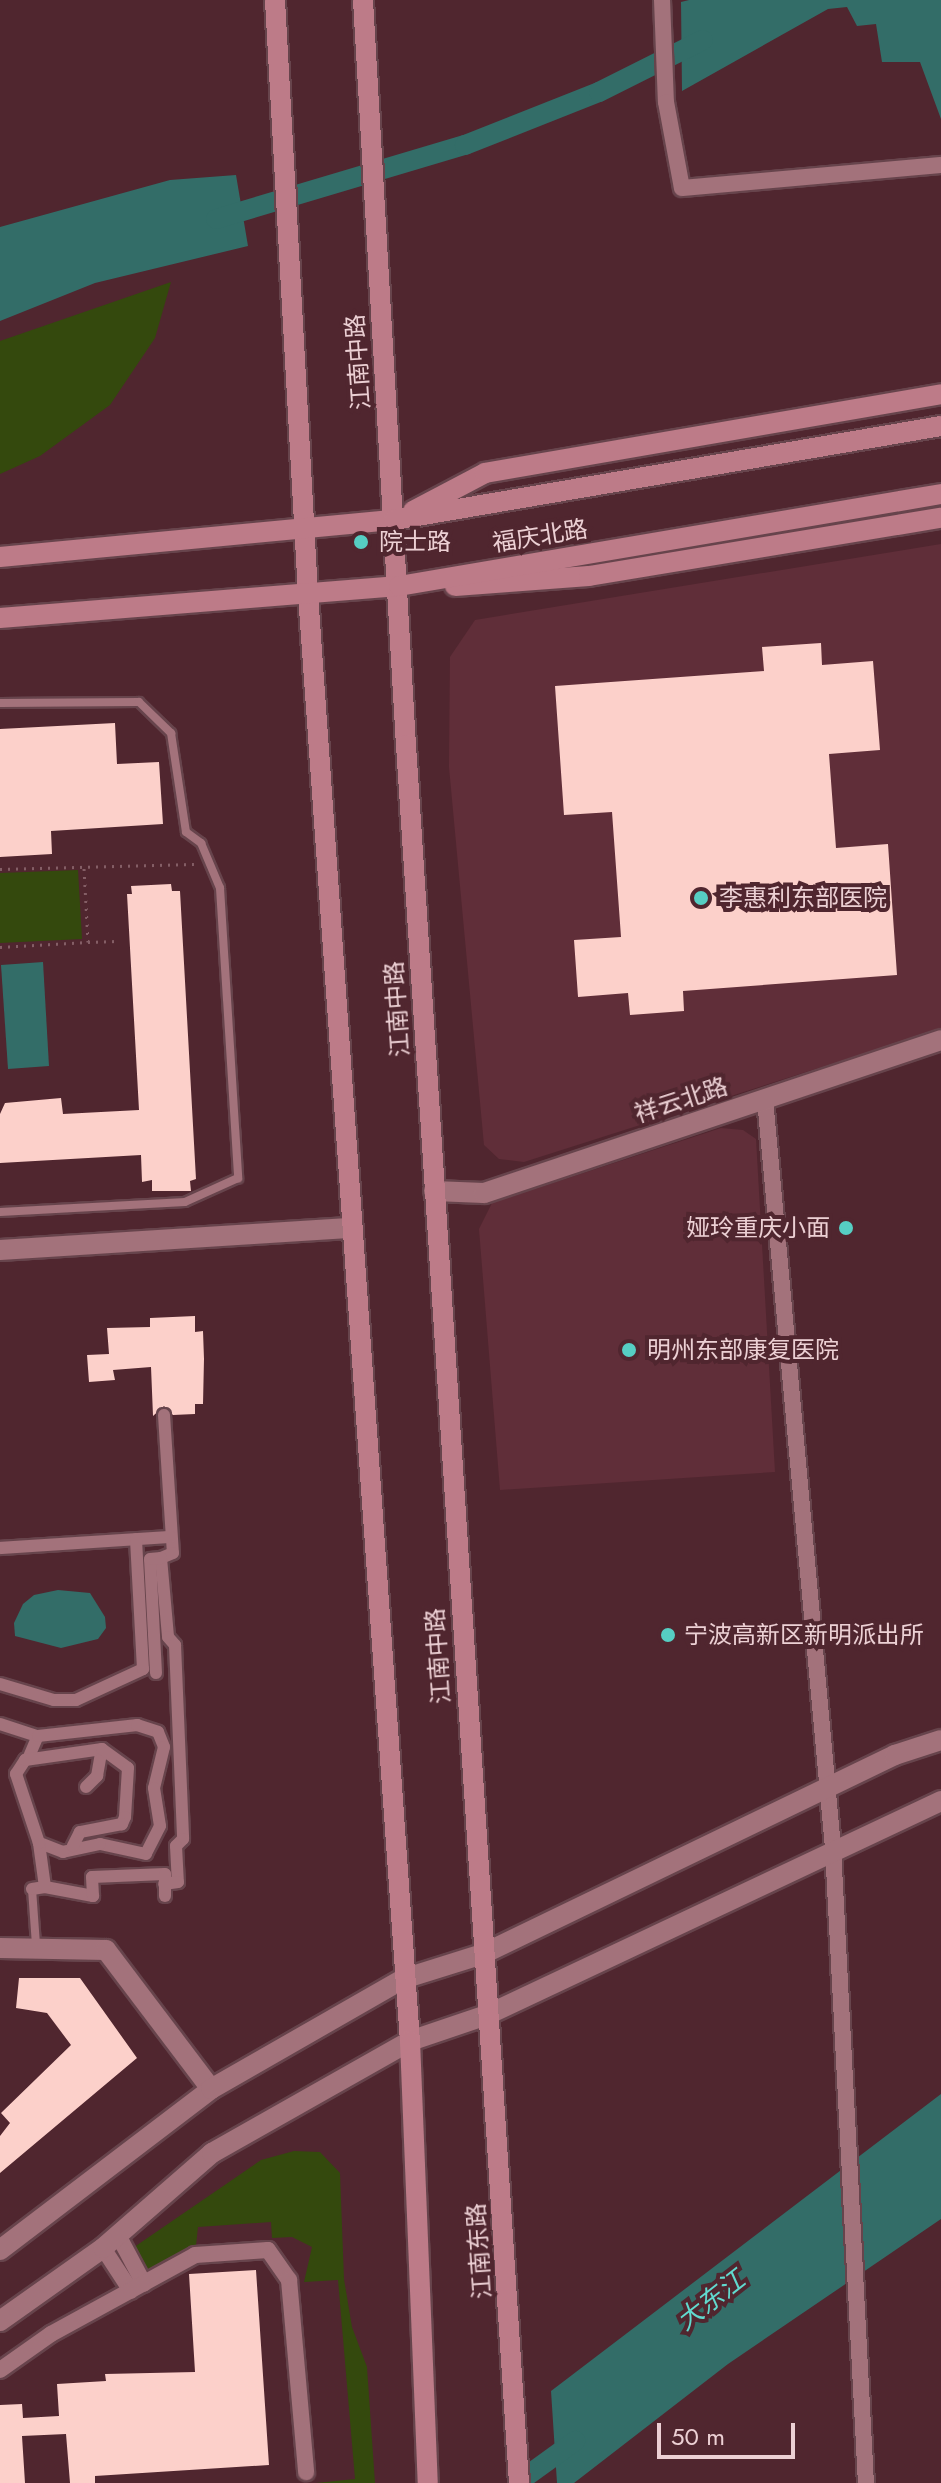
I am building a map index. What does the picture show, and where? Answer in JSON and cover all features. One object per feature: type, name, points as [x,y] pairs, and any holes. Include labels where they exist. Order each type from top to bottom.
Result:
[{"type":"main road","points":[[275,0],[308,594],[403,1979],[410,2041],[428,2483]]},
{"type":"main road","name":"江南中路","points":[[363,0],[487,2015]]},
{"type":"main road","points":[[394,520],[485,473],[941,394]]},
{"type":"main road","points":[[0,557],[304,526],[394,520],[941,426]]},
{"type":"main road","name":"福庆北路","points":[[0,618],[399,586],[941,494]]},
{"type":"main road","points":[[399,586],[488,587],[589,576],[941,518]]},
{"type":"main road","name":"江南东路","points":[[487,2015],[512,2340],[519,2483]]},
{"type":"street","points":[[662,0],[666,102],[682,188],[935,167]]},
{"type":"street","name":"祥云北路","points":[[434,1191],[484,1193],[941,1040]]},
{"type":"street","points":[[765,1099],[825,1788],[833,1848],[852,2155],[866,2483]]},
{"type":"street","points":[[0,1250],[352,1228]]},
{"type":"street","points":[[156,1673],[150,1559],[173,1553],[164,1415]]},
{"type":"street","points":[[0,1548],[171,1537]]},
{"type":"street","points":[[0,1684],[54,1700],[76,1700],[143,1669],[136,1539]]},
{"type":"street","points":[[38,1736],[28,1759],[16,1774],[39,1843],[39,1888],[93,1896],[92,1877],[165,1874],[165,1890],[178,1882],[176,1846],[183,1839],[175,1645],[168,1637],[161,1558]]},
{"type":"street","points":[[0,1724],[38,1736],[147,1725],[158,1732],[164,1747],[154,1788],[160,1826],[146,1854],[100,1844],[73,1846],[63,1852],[39,1843]]},
{"type":"street","points":[[0,2250],[211,2089],[403,1979],[483,1954],[895,1755],[941,1740]]},
{"type":"street","points":[[28,1759],[102,1749],[128,1768],[122,1824],[80,1832],[73,1846]]},
{"type":"street","points":[[86,1787],[97,1776],[102,1749]]},
{"type":"street","points":[[0,2321],[110,2242],[212,2153],[410,2041],[487,2015],[833,1848],[941,1801]]},
{"type":"street","points":[[0,1948],[36,1945],[106,1950],[211,2089]]},
{"type":"street","points":[[110,2242],[137,2287]]},
{"type":"street","points":[[0,2370],[195,2255],[268,2250],[289,2280],[306,2472]]},
{"type":"lane","points":[[0,703],[139,702],[171,733],[186,832],[201,843],[220,888],[238,1178],[185,1202],[0,1212]]},
{"type":"lane","points":[[36,1945],[39,1888]]},
{"type":"path","points":[[0,869],[210,864]]},
{"type":"path","points":[[84,867],[88,942]]},
{"type":"path","points":[[0,947],[118,941]]},
{"type":"shaded area","name":"李惠利东部医院","points":[[941,544],[941,1029],[524,1162],[499,1159],[484,1145],[449,767],[450,657],[475,620]]},
{"type":"shaded area","name":"明州东部康复医院","points":[[721,1128],[743,1130],[756,1139],[775,1472],[500,1490],[479,1229],[492,1203]]},
{"type":"green space","points":[[171,282],[155,338],[110,405],[40,456],[0,474],[0,341]]},
{"type":"green space","points":[[78,870],[82,939],[0,943],[0,873]]},
{"type":"green space","points":[[294,2151],[320,2152],[340,2173],[344,2279],[352,2327],[367,2367],[375,2483],[316,2483],[355,2479],[338,2280],[304,2282],[312,2247],[292,2237],[272,2238],[271,2222],[198,2227],[195,2255],[146,2282],[127,2252],[261,2160]]},
{"type":"water","points":[[941,0],[941,119],[920,62],[882,62],[876,24],[857,26],[847,7],[828,9],[682,91],[681,2]]},
{"type":"water","points":[[236,175],[248,246],[95,283],[0,321],[0,227],[170,180]]},
{"type":"water","points":[[43,962],[49,1066],[8,1069],[1,965]]},
{"type":"water","points":[[58,1590],[90,1593],[105,1617],[106,1628],[98,1639],[61,1648],[15,1636],[14,1623],[23,1604],[34,1595]]},
{"type":"water","points":[[941,2094],[941,2219],[728,2364],[574,2483],[557,2483],[551,2391]]},
{"type":"building","points":[[821,643],[822,665],[873,661],[880,750],[829,754],[836,848],[888,844],[897,975],[683,991],[684,1011],[630,1015],[628,993],[578,997],[574,940],[621,937],[612,812],[564,815],[555,686],[764,671],[762,647]]},
{"type":"building","points":[[115,723],[117,764],[159,762],[163,824],[51,831],[52,854],[0,857],[0,729]]},
{"type":"building","points":[[171,884],[172,891],[180,891],[196,1179],[190,1181],[191,1191],[152,1191],[152,1180],[142,1182],[141,1155],[0,1163],[0,1114],[5,1103],[61,1098],[63,1114],[139,1110],[127,894],[132,894],[131,886]]},
{"type":"building","points":[[195,1316],[195,1332],[203,1331],[204,1359],[203,1404],[195,1404],[195,1414],[173,1415],[164,1406],[153,1416],[151,1367],[113,1370],[115,1380],[89,1382],[87,1355],[109,1354],[107,1328],[150,1327],[150,1318]]},
{"type":"building","points":[[19,1978],[80,1978],[137,2058],[0,2173],[0,2136],[10,2123],[1,2113],[71,2045],[47,2013],[16,2008]]},
{"type":"building","points":[[256,2270],[269,2465],[95,2476],[95,2483],[70,2483],[66,2434],[22,2436],[25,2483],[0,2483],[0,2405],[22,2404],[23,2418],[59,2416],[57,2384],[106,2381],[105,2374],[195,2372],[189,2274]]},
{"type":"waterway","points":[[216,219],[465,145],[599,92],[703,40]]},
{"type":"waterway","name":"大东江","points":[[517,2483],[575,2441]]},
{"type":"place","name":"院士路","points":[[361,542]]},
{"type":"place","name":"李惠利东部医院","points":[[701,898]]},
{"type":"place","name":"娅玲重庆小面","points":[[846,1228]]},
{"type":"place","name":"明州东部康复医院","points":[[629,1350]]},
{"type":"place","name":"宁波高新区新明派出所","points":[[668,1635]]}]
